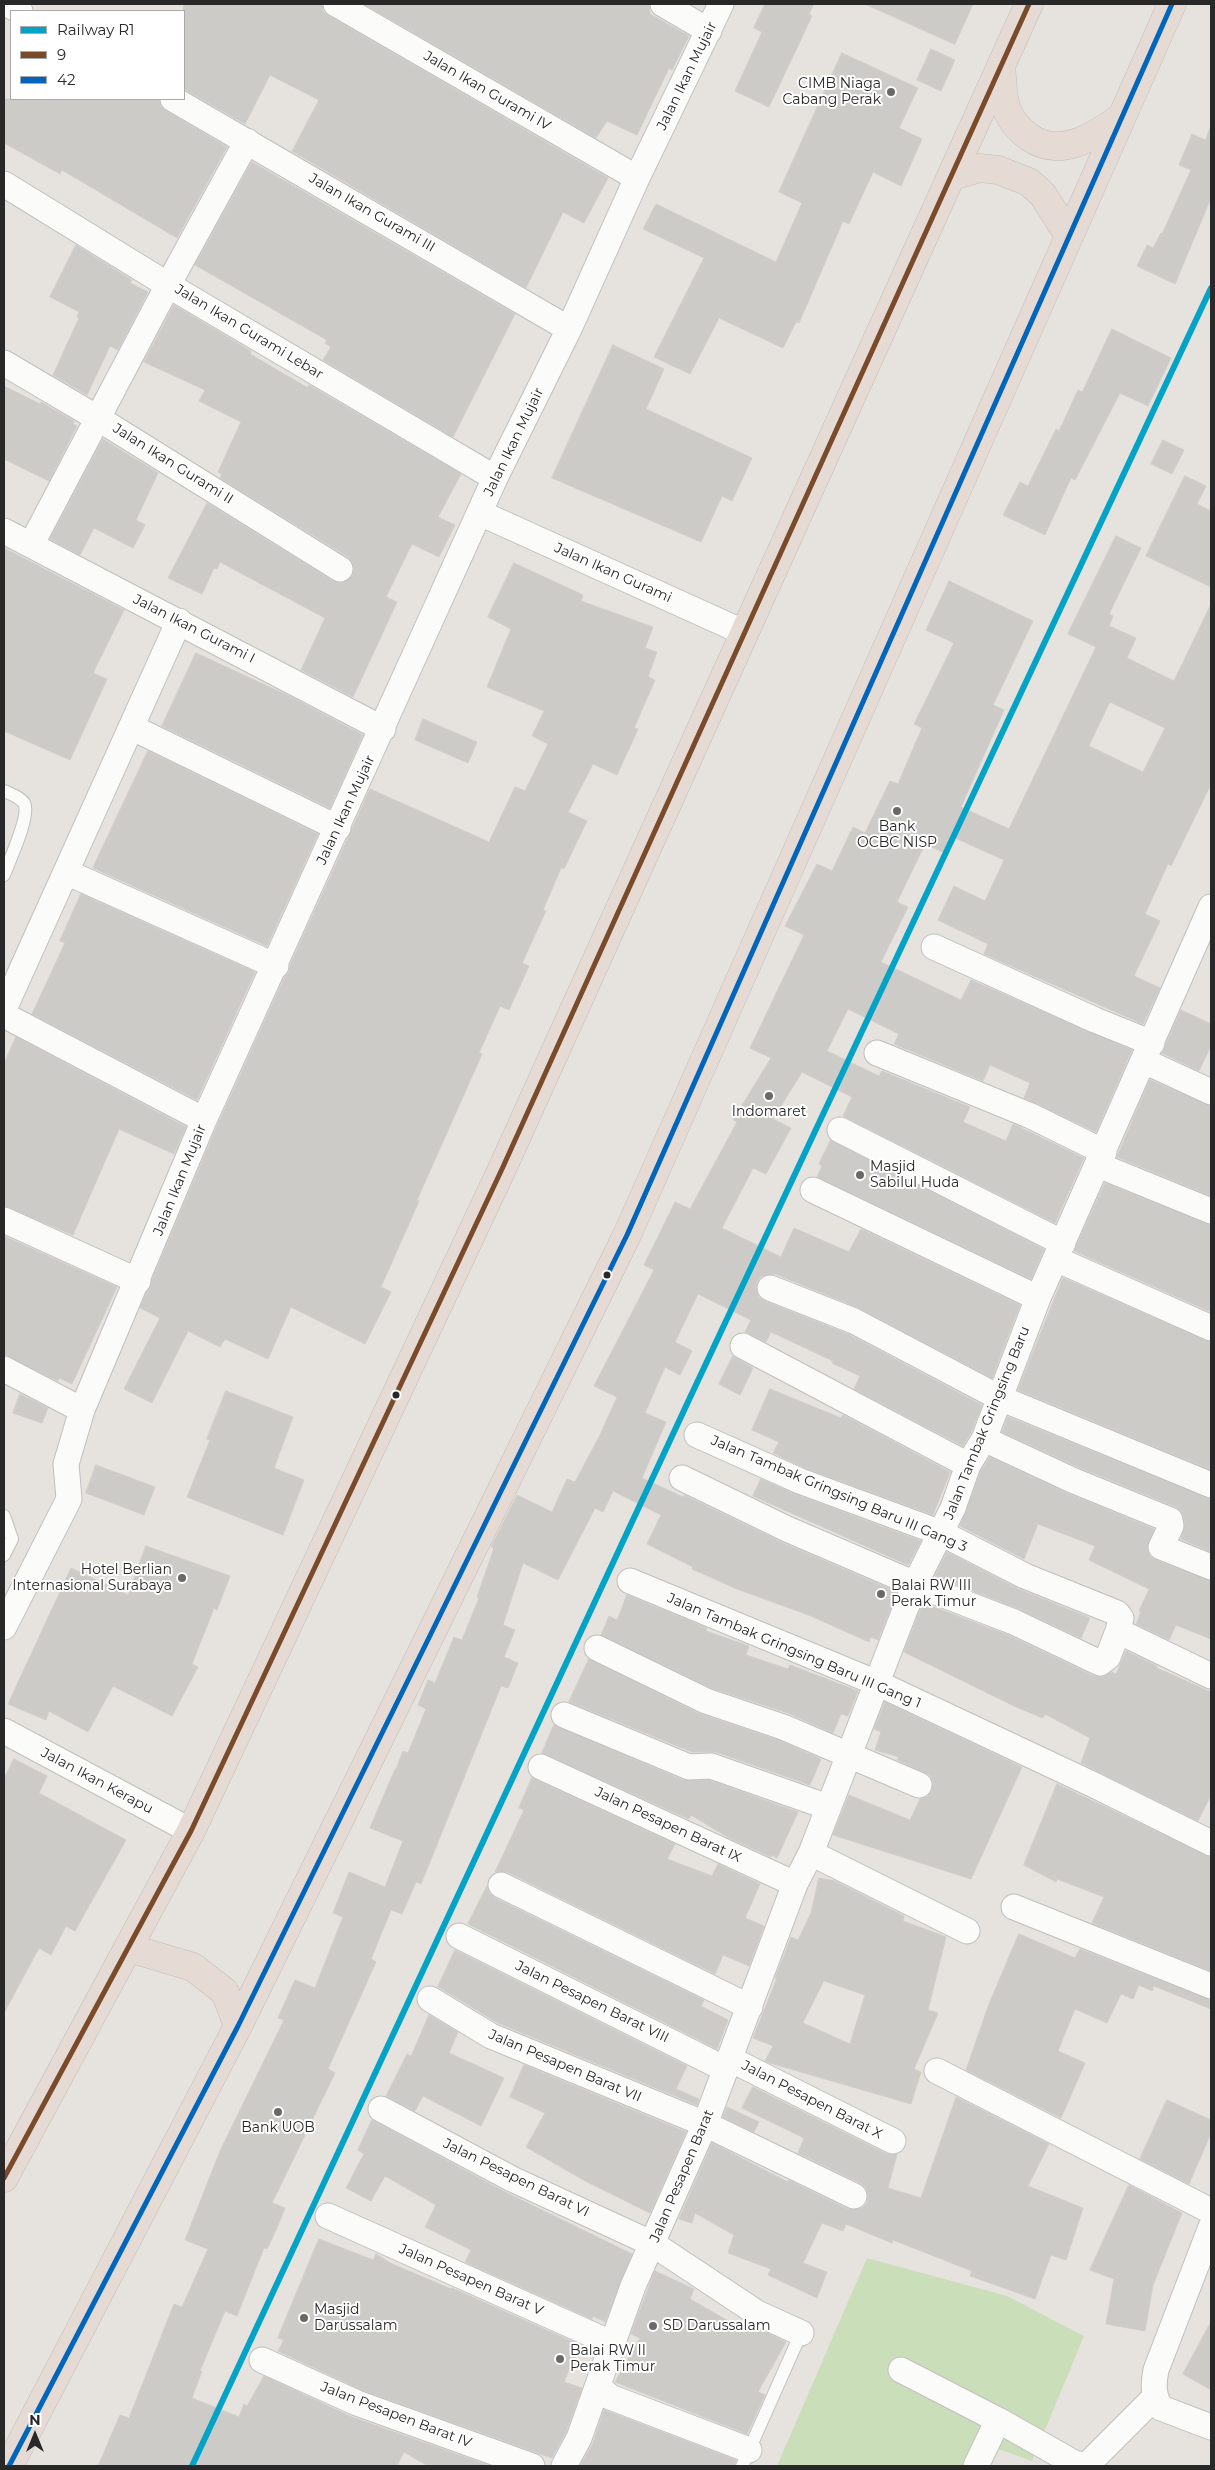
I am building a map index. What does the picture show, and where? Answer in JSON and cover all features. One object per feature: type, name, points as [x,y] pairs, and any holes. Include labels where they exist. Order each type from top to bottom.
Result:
[{"type":"highway","points":[[4,2178],[191,1831],[502,1169],[1029,4]]},
{"type":"highway","points":[[9,2466],[238,2026],[627,1235],[1172,4]]},
{"type":"highway","points":[[1001,68],[1005,105],[1012,120],[1023,132],[1039,144],[1059,147],[1082,142],[1120,118]]},
{"type":"highway","points":[[952,176],[980,168],[998,170],[1029,182],[1043,195],[1069,236]]},
{"type":"highway","points":[[129,1948],[193,1967],[225,1992],[238,2026]]},
{"type":"street","points":[[7,4],[18,10]]},
{"type":"street","name":"Jalan Ikan Gurami IV","points":[[336,4],[638,178]]},
{"type":"street","points":[[663,4],[708,31]]},
{"type":"street","name":"Jalan Ikan Mujair","points":[[4,1627],[68,1498],[66,1464],[82,1410],[138,1281],[204,1120],[384,728],[495,478],[569,329],[721,4]]},
{"type":"street","name":"Jalan Ikan Gurami III","points":[[175,100],[569,329]]},
{"type":"street","points":[[31,545],[168,284],[247,141]]},
{"type":"street","name":"Jalan Ikan Gurami Lebar","points":[[4,184],[168,284],[495,478]]},
{"type":"street","name":"Jalan Ikan Gurami II","points":[[4,363],[99,418],[340,569]]},
{"type":"street","name":"Jalan Ikan Gurami","points":[[480,513],[745,632]]},
{"type":"street","name":"Jalan Ikan Gurami I","points":[[4,531],[384,728]]},
{"type":"street","points":[[4,1010],[179,621]]},
{"type":"street","points":[[131,726],[338,828]]},
{"type":"street","points":[[66,872],[276,966]]},
{"type":"street","name":"Jalan Tambak Gringsing Baru","points":[[795,1884],[811,1853],[915,1584],[941,1533],[968,1465],[984,1439],[1038,1298],[1211,907]]},
{"type":"street","points":[[934,947],[1096,1020],[1211,1092]]},
{"type":"street","points":[[4,1015],[204,1120]]},
{"type":"street","points":[[877,1053],[1031,1116],[1101,1158],[1211,1211]]},
{"type":"street","points":[[840,1130],[1059,1251],[1211,1328]]},
{"type":"street","points":[[813,1190],[1038,1298]]},
{"type":"street","points":[[4,1220],[138,1281]]},
{"type":"street","points":[[770,1288],[854,1321],[1000,1398],[1211,1485]]},
{"type":"street","points":[[743,1346],[968,1465]]},
{"type":"street","points":[[4,1369],[82,1410]]},
{"type":"street","name":"Jalan Tambak Gringsing Baru III Gang 3","points":[[697,1435],[800,1481],[941,1533],[1118,1622],[1211,1676]]},
{"type":"street","points":[[984,1439],[1072,1480],[1170,1520],[1171,1526],[1161,1546],[1211,1567]]},
{"type":"street","points":[[682,1478],[787,1529],[915,1584],[1014,1622],[1100,1663],[1108,1657],[1118,1622]]},
{"type":"street","name":"Jalan Tambak Gringsing Baru III Gang 1","points":[[630,1581],[877,1683],[1094,1785],[1211,1843]]},
{"type":"street","points":[[597,1648],[706,1701],[782,1727],[849,1757],[919,1785]]},
{"type":"street","points":[[564,1715],[689,1767],[712,1766],[828,1807]]},
{"type":"street","name":"Jalan Ikan Kerapu","points":[[4,1731],[191,1831]]},
{"type":"street","name":"Jalan Pesapen Barat IX","points":[[541,1767],[795,1884]]},
{"type":"street","points":[[811,1853],[968,1931]]},
{"type":"street","name":"Jalan Pesapen Barat","points":[[564,2466],[579,2438],[633,2286],[705,2124],[795,1884]]},
{"type":"street","points":[[501,1886],[750,2007]]},
{"type":"street","points":[[1014,1907],[1211,1986]]},
{"type":"street","name":"Jalan Pesapen Barat VIII","points":[[459,1936],[728,2064]]},
{"type":"street","name":"Jalan Pesapen Barat VII","points":[[430,1998],[491,2036],[705,2124],[854,2196]]},
{"type":"street","name":"Jalan Pesapen Barat X","points":[[728,2064],[893,2141]]},
{"type":"street","points":[[937,2071],[1211,2211]]},
{"type":"street","name":"Jalan Pesapen Barat VI","points":[[380,2109],[512,2179],[653,2244],[757,2313],[801,2333]]},
{"type":"street","name":"Jalan Pesapen Barat V","points":[[328,2216],[613,2344]]},
{"type":"street","points":[[1211,2227],[1156,2370],[1153,2384],[1155,2397],[1161,2408],[1211,2426]]},
{"type":"street","name":"Jalan Pesapen Barat IV","points":[[262,2360],[357,2402],[532,2466]]},
{"type":"street","points":[[901,2370],[998,2420],[1074,2464],[1083,2465],[1089,2463],[1155,2397]]},
{"type":"street","points":[[598,2386],[610,2397],[745,2458]]},
{"type":"street","points":[[976,2466],[998,2420]]},
{"type":"lane","points":[[4,791],[16,796],[25,804],[26,815],[4,875]]},
{"type":"lane","points":[[4,1516],[12,1540],[4,1555]]},
{"type":"lane","points":[[745,2458],[801,2333]]},
{"type":"green space","points":[[867,2258],[1007,2296],[1084,2336],[1032,2461],[984,2444],[972,2466],[777,2466]]},
{"type":"building","points":[[184,4],[322,4],[323,11],[329,16],[608,178],[584,223],[563,212],[526,288],[292,151],[319,100],[270,75],[245,124],[185,90]]},
{"type":"building","points":[[364,4],[649,4],[650,14],[689,36],[672,70],[669,68],[637,135],[607,121],[596,138]]},
{"type":"building","points":[[765,4],[814,4],[809,14],[812,16],[769,107],[735,91],[762,32],[754,28]]},
{"type":"building","points":[[865,4],[973,4],[955,44]]},
{"type":"building","points":[[931,49],[955,60],[941,91],[917,80]]},
{"type":"building","points":[[842,53],[918,88],[899,128],[922,139],[901,186],[873,172],[849,224],[843,221],[799,323],[796,322],[783,348],[719,318],[690,374],[654,357],[704,258],[643,229],[656,204],[776,262],[802,203],[779,192]]},
{"type":"building","points":[[4,99],[159,100],[161,107],[166,111],[227,147],[177,238],[62,170],[60,174],[4,143]]},
{"type":"building","points":[[1211,126],[1211,198],[1175,284],[1137,266],[1147,245],[1153,248],[1162,234],[1191,170],[1179,165],[1192,134],[1205,140]]},
{"type":"building","points":[[252,162],[515,314],[453,437],[323,360],[331,347],[325,343],[327,340],[195,265]]},
{"type":"building","points":[[76,245],[132,280],[130,283],[148,292],[118,350],[110,346],[87,395],[53,375],[79,318],[77,317],[79,312],[50,297]]},
{"type":"building","points":[[174,305],[251,351],[250,354],[308,388],[309,385],[461,474],[438,517],[455,525],[439,557],[412,544],[386,597],[397,602],[353,697],[301,670],[325,618],[220,562],[217,569],[214,568],[202,594],[168,578],[207,503],[333,581],[340,583],[347,581],[352,576],[354,569],[348,557],[220,478],[222,474],[218,472],[241,422],[199,401],[205,390],[144,362]]},
{"type":"building","points":[[1112,329],[1171,358],[1148,406],[1120,393],[1075,480],[1071,478],[1045,535],[1003,515],[1020,482],[1028,486],[1056,429],[1059,431],[1078,390],[1082,392]]},
{"type":"building","points":[[613,345],[664,369],[646,409],[752,458],[732,501],[722,496],[701,542],[552,478]]},
{"type":"building","points":[[4,386],[40,404],[41,402],[74,421],[73,424],[77,426],[49,481],[4,459]]},
{"type":"building","points":[[103,439],[158,473],[136,520],[145,525],[133,548],[94,528],[80,555],[50,539]]},
{"type":"building","points":[[1163,440],[1184,450],[1172,474],[1151,464]]},
{"type":"building","points":[[1185,476],[1206,486],[1197,504],[1211,511],[1211,587],[1146,556]]},
{"type":"building","points":[[1116,536],[1141,548],[1109,614],[1113,616],[1109,626],[1136,638],[1127,658],[1174,681],[1211,604],[1211,784],[1171,866],[1168,864],[1145,914],[1160,921],[1134,976],[1160,988],[1143,1024],[984,954],[988,944],[938,920],[954,886],[985,901],[1004,860],[953,837],[945,853],[925,844],[897,902],[908,907],[881,962],[961,1000],[971,980],[1132,1050],[1096,1132],[1024,1098],[1030,1083],[990,1065],[983,1081],[894,1044],[899,1034],[848,1009],[827,1051],[879,1076],[882,1071],[970,1107],[963,1122],[1006,1141],[1013,1124],[1084,1158],[1055,1223],[843,1116],[852,1097],[802,1072],[773,1119],[791,1128],[766,1174],[753,1168],[722,1228],[781,1257],[794,1228],[849,1252],[861,1229],[1020,1305],[992,1378],[859,1308],[775,1274],[761,1276],[756,1283],[758,1297],[765,1301],[848,1334],[982,1405],[971,1433],[963,1446],[854,1389],[860,1376],[832,1363],[833,1361],[771,1332],[766,1342],[745,1332],[751,1320],[698,1294],[675,1342],[692,1351],[680,1375],[665,1367],[645,1413],[666,1422],[642,1478],[683,1497],[684,1495],[781,1542],[897,1592],[878,1640],[871,1637],[869,1642],[811,1616],[737,1589],[692,1569],[693,1567],[647,1544],[661,1515],[613,1491],[603,1512],[595,1508],[558,1580],[523,1563],[503,1625],[515,1630],[504,1657],[518,1663],[508,1688],[501,1686],[421,1884],[416,1882],[402,1914],[391,1910],[371,1959],[376,1962],[328,2069],[335,2073],[272,2203],[285,2208],[277,2228],[267,2249],[264,2248],[237,2316],[225,2311],[200,2371],[202,2371],[192,2398],[239,2417],[244,2404],[247,2406],[264,2376],[352,2417],[490,2466],[428,2466],[404,2452],[397,2466],[98,2466],[120,2415],[129,2418],[174,2304],[182,2307],[208,2249],[185,2240],[220,2151],[284,2020],[278,2018],[295,1980],[315,1988],[343,1917],[333,1913],[349,1872],[385,1887],[403,1841],[370,1828],[403,1751],[408,1753],[426,1709],[418,1705],[428,1680],[435,1683],[454,1637],[462,1640],[479,1598],[477,1597],[494,1548],[491,1547],[517,1495],[552,1512],[567,1479],[575,1482],[600,1435],[617,1397],[594,1386],[654,1270],[644,1265],[675,1202],[690,1209],[737,1122],[733,1120],[771,1058],[750,1048],[804,935],[785,926],[817,864],[832,871],[853,827],[865,833],[890,781],[898,784],[922,728],[914,724],[954,643],[926,630],[949,581],[1033,621],[993,705],[1004,710],[961,807],[1009,829],[1096,647],[1068,634]],"holes":[[[1110,702],[1165,728],[1143,772],[1089,746]]]},
{"type":"building","points":[[4,548],[124,610],[93,673],[107,679],[70,760],[4,731]]},
{"type":"building","points":[[514,563],[583,595],[581,601],[653,627],[645,648],[657,652],[648,677],[655,680],[634,728],[638,729],[617,775],[593,764],[568,812],[587,821],[564,869],[561,868],[543,910],[546,911],[522,963],[529,966],[509,1010],[500,1006],[479,1053],[482,1054],[417,1200],[419,1201],[381,1287],[391,1292],[365,1344],[291,1307],[268,1359],[225,1339],[220,1347],[188,1331],[152,1403],[124,1389],[160,1318],[140,1308],[217,1126],[284,978],[289,972],[290,965],[370,789],[489,842],[515,787],[525,791],[548,744],[532,736],[544,711],[487,687],[511,629],[488,617]]},
{"type":"building","points":[[196,653],[289,696],[363,735],[330,808],[162,726]]},
{"type":"building","points":[[423,719],[477,742],[468,763],[415,740]]},
{"type":"building","points":[[148,751],[318,834],[267,946],[93,868]]},
{"type":"building","points":[[81,894],[255,972],[197,1100],[32,1014],[65,943],[60,941]]},
{"type":"building","points":[[1181,1010],[1211,1024],[1211,1046],[1199,1071],[1162,1053]]},
{"type":"building","points":[[16,1037],[186,1127],[174,1154],[119,1129],[73,1235],[4,1206],[4,1064]]},
{"type":"building","points":[[1150,1080],[1211,1106],[1211,1196],[1117,1157]]},
{"type":"building","points":[[831,1140],[1044,1249],[1031,1279],[817,1177],[822,1166],[819,1164]]},
{"type":"building","points":[[1105,1183],[1211,1225],[1211,1312],[1074,1251]]},
{"type":"building","points":[[4,1236],[117,1287],[72,1384],[59,1378],[58,1381],[4,1355]]},
{"type":"building","points":[[1063,1278],[1211,1342],[1211,1470],[1018,1390]]},
{"type":"building","points":[[733,1356],[753,1368],[740,1395],[719,1384]]},
{"type":"building","points":[[770,1389],[841,1418],[843,1415],[950,1472],[933,1515],[805,1468],[773,1453],[779,1442],[752,1430]]},
{"type":"building","points":[[226,1391],[293,1417],[274,1468],[304,1480],[283,1535],[187,1497],[210,1440],[207,1439]]},
{"type":"building","points":[[20,1394],[48,1408],[42,1423],[13,1413]]},
{"type":"building","points":[[1008,1417],[1211,1499],[1211,1552],[1181,1539],[1185,1524],[1181,1511],[1176,1507],[1078,1467],[1002,1432]]},
{"type":"building","points":[[990,1457],[1067,1493],[1154,1529],[1147,1548],[1150,1556],[1211,1581],[1211,1639],[1176,1625],[1169,1640],[1136,1624],[1141,1612],[1139,1611],[1149,1589],[1089,1560],[1095,1546],[1038,1524],[1024,1559],[960,1526],[981,1471]]},
{"type":"building","points":[[96,1465],[155,1487],[144,1515],[86,1493]]},
{"type":"building","points":[[761,1479],[795,1494],[921,1541],[908,1565],[753,1496]]},
{"type":"building","points":[[146,1546],[230,1576],[217,1610],[214,1608],[192,1664],[198,1667],[172,1716],[113,1686],[88,1732],[49,1711],[46,1720],[8,1704],[71,1568],[128,1595]]},
{"type":"building","points":[[947,1552],[1019,1589],[1090,1618],[1081,1638],[1019,1609],[935,1576]]},
{"type":"building","points":[[627,1595],[707,1628],[706,1631],[749,1646],[746,1655],[788,1669],[790,1665],[858,1691],[848,1716],[841,1714],[833,1733],[788,1713],[711,1688],[601,1635],[609,1616],[617,1620]]},
{"type":"building","points":[[923,1603],[1008,1635],[1094,1676],[1102,1677],[1112,1672],[1116,1674],[1126,1651],[1157,1666],[1157,1668],[1211,1692],[1211,1795],[1198,1821],[1081,1763],[1090,1738],[1045,1714],[1043,1718],[1016,1707],[904,1652]]},
{"type":"building","points":[[589,1659],[700,1714],[778,1740],[821,1759],[810,1785],[716,1752],[692,1752],[569,1702]]},
{"type":"building","points":[[885,1702],[1022,1767],[971,1879],[833,1835],[849,1795],[910,1820],[920,1799],[927,1797],[932,1790],[933,1783],[930,1775],[897,1760],[899,1757],[875,1750],[881,1732],[874,1729]]},
{"type":"building","points":[[554,1725],[683,1780],[709,1780],[798,1812],[777,1858],[729,1838],[691,1815],[689,1819],[542,1753]]},
{"type":"building","points":[[14,1759],[47,1776],[39,1793],[126,1840],[75,1931],[66,1926],[51,1955],[39,1948],[4,2013],[4,1779]]},
{"type":"building","points":[[532,1778],[675,1844],[667,1859],[712,1876],[718,1864],[760,1884],[745,1918],[764,1926],[749,1966],[723,1955],[715,1974],[507,1872],[495,1872],[524,1810],[519,1808]]},
{"type":"building","points":[[1057,1784],[1211,1857],[1211,1971],[1092,1923],[1104,1897],[1057,1879],[1056,1882],[1024,1865]]},
{"type":"building","points":[[819,1878],[835,1881],[904,1916],[903,1921],[946,1937],[928,2010],[938,2013],[914,2069],[921,2072],[911,2104],[765,2061],[773,2046],[753,2038],[791,1937],[798,1940],[811,1913]],"holes":[[[824,1981],[865,1995],[850,2044],[803,2023]]]},
{"type":"building","points":[[487,1886],[489,1893],[495,1898],[704,2000],[701,2006],[728,2020],[717,2049],[468,1924]]},
{"type":"building","points":[[1019,1934],[1075,1958],[1080,1949],[1211,2000],[1211,2009],[1154,1986],[1152,1991],[1139,1985],[1133,1999],[1121,1994],[1107,2023],[1075,2009],[1058,2051],[1085,2063],[1061,2118],[966,2070],[989,2004]]},
{"type":"building","points":[[455,1950],[687,2066],[676,2089],[699,2099],[697,2105],[498,2023],[438,1987]]},
{"type":"building","points":[[429,2015],[458,2032],[449,2053],[504,2078],[481,2126],[423,2096],[415,2111],[386,2096],[407,2054],[411,2056]]},
{"type":"building","points":[[524,2065],[686,2132],[650,2213],[587,2182],[526,2147],[545,2113],[510,2097]]},
{"type":"building","points":[[753,2087],[887,2154],[897,2154],[888,2188],[921,2198],[956,2097],[1049,2144],[1028,2186],[1083,2208],[1066,2260],[1051,2255],[1035,2299],[970,2276],[972,2271],[893,2240],[892,2243],[846,2224],[843,2231],[822,2223],[803,2263],[827,2272],[817,2298],[768,2275],[771,2269],[728,2253],[734,2235],[695,2213],[692,2223],[679,2219],[712,2143],[788,2182],[788,2180],[848,2209],[862,2208],[867,2203],[868,2195],[866,2188],[860,2183],[798,2153],[804,2138],[742,2108]]},
{"type":"building","points":[[1167,2100],[1211,2120],[1211,2133],[1189,2184],[1140,2159]]},
{"type":"building","points":[[727,2107],[759,2122],[754,2132],[723,2117]]},
{"type":"building","points":[[372,2120],[505,2192],[632,2254],[605,2322],[593,2316],[592,2319],[465,2262],[471,2250],[425,2227],[436,2205],[385,2176],[371,2201],[346,2188],[364,2154],[358,2150]]},
{"type":"building","points":[[1129,2185],[1182,2213],[1153,2285],[1145,2331],[1106,2324],[1114,2279],[1090,2270]]},
{"type":"building","points":[[319,2239],[373,2260],[376,2254],[390,2263],[452,2288],[580,2345],[564,2382],[582,2388],[566,2432],[552,2458],[362,2390],[278,2351],[284,2340],[278,2338]]},
{"type":"building","points":[[655,2271],[694,2289],[690,2299],[739,2327],[742,2320],[786,2342],[758,2392],[765,2395],[747,2434],[615,2382],[640,2338],[631,2334]]},
{"type":"building","points":[[1211,2322],[1211,2390],[1183,2374]]},
{"type":"building","points":[[604,2410],[736,2460],[734,2466],[580,2466],[593,2443]]},
{"type":"rail line","name":"R1","points":[[192,2466],[687,1404],[1211,288]]},
{"type":"transit line","name":"9","points":[[4,2178],[191,1831],[502,1169],[1029,4]]},
{"type":"transit line","name":"42","points":[[9,2466],[238,2026],[627,1235],[1172,4]]},
{"type":"place","name":"CIMB Niaga Cabang Perak","points":[[891,92]]},
{"type":"place","name":"Bank OCBC NISP","points":[[897,811]]},
{"type":"place","name":"Indomaret","points":[[769,1096]]},
{"type":"place","name":"Masjid Sabilul Huda","points":[[860,1175]]},
{"type":"place","name":"Hotel Berlian Internasional Surabaya","points":[[182,1578]]},
{"type":"place","name":"Balai RW III Perak Timur","points":[[881,1594]]},
{"type":"place","name":"Bank UOB","points":[[278,2112]]},
{"type":"place","name":"Masjid Darussalam","points":[[304,2318]]},
{"type":"place","name":"SD Darussalam","points":[[653,2326]]},
{"type":"place","name":"Balai RW II Perak Timur","points":[[560,2359]]}]
